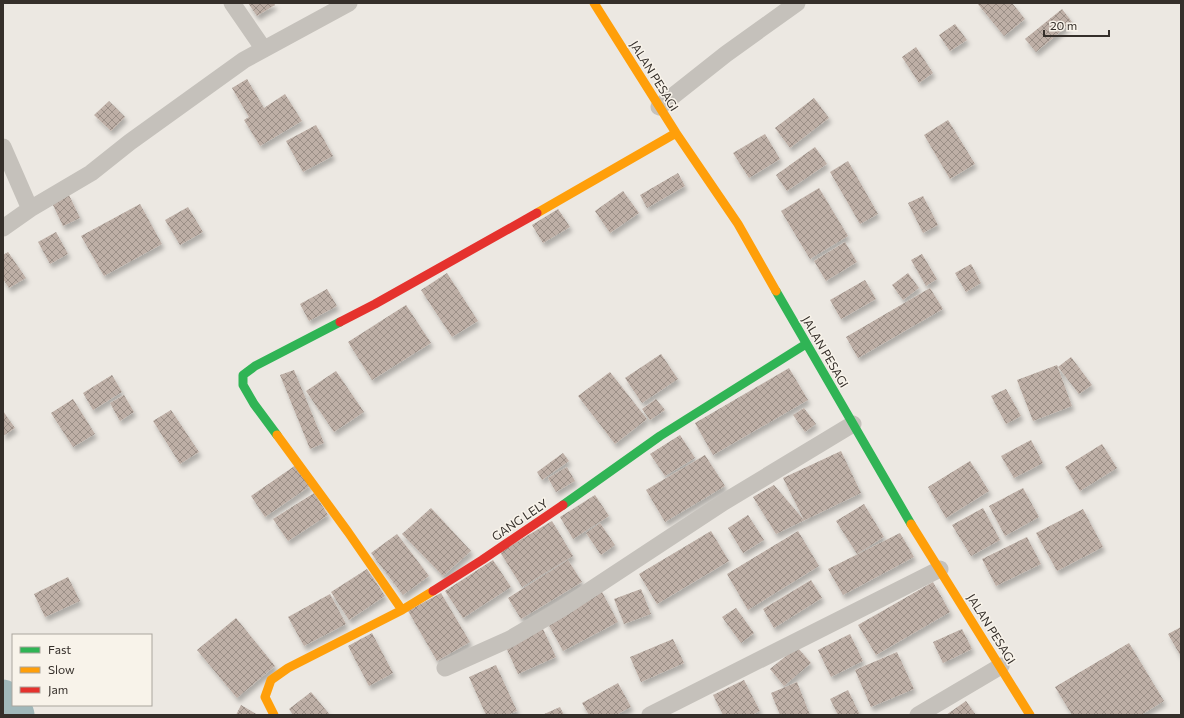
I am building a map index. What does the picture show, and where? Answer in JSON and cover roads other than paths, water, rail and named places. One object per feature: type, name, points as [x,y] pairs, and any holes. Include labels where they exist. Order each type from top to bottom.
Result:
[{"type":"street","points":[[232,3],[263,48]]},
{"type":"street","points":[[3,228],[30,209],[91,173],[130,142],[244,60],[263,48],[349,3]]},
{"type":"street","name":"JALAN PESAGI","points":[[594,3],[676,133],[738,224],[907,517],[1001,666],[1030,715]]},
{"type":"street","points":[[660,107],[726,54],[797,3]]},
{"type":"street","points":[[402,610],[348,532],[254,404],[243,385],[243,375],[255,366],[375,304],[676,133]]},
{"type":"street","points":[[3,148],[30,209]]},
{"type":"street","name":"GANG LELY","points":[[274,715],[265,697],[271,680],[288,668],[402,610],[482,560],[564,505],[660,436],[806,344]]},
{"type":"street","points":[[445,668],[510,639],[563,608],[724,502],[853,424]]},
{"type":"street","points":[[650,715],[940,569]]},
{"type":"street","points":[[918,715],[1001,666]]},
{"type":"waterway","points":[[3,699],[15,715]]}]
